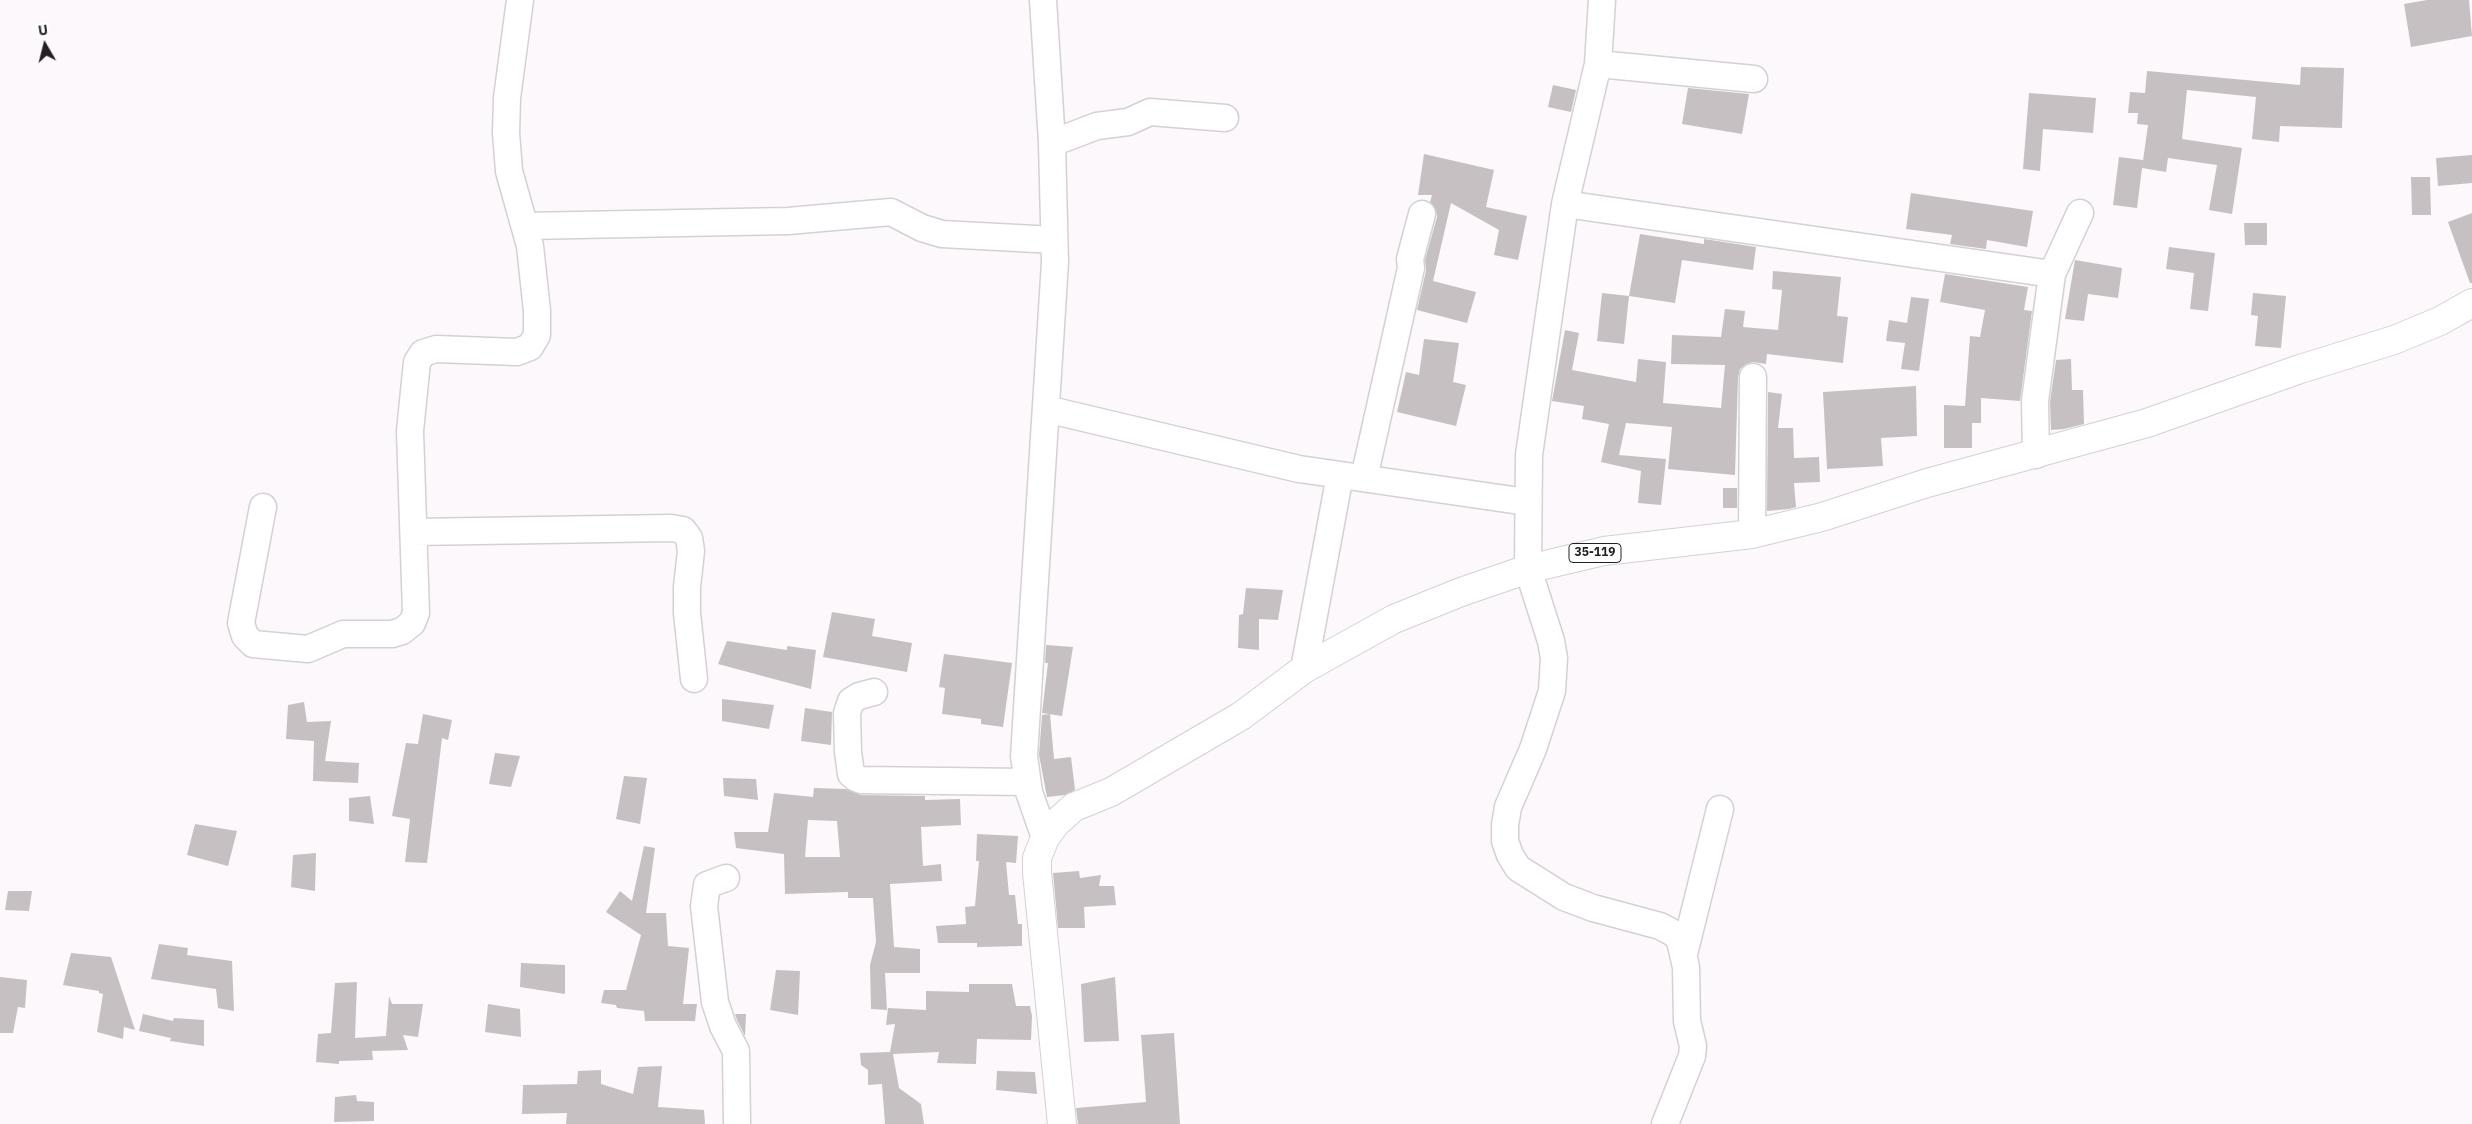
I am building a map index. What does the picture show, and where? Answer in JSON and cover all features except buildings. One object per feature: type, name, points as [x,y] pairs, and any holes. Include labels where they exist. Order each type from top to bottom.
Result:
[{"type":"main road","name":"35-119","points":[[1062,1124],[1037,872],[1037,858],[1045,838],[1056,823],[1074,807],[1111,792],[1241,716],[1304,669],[1394,619],[1528,568],[1604,551],[1752,534],[1822,517],[1927,483],[2036,455],[2146,423],[2300,369],[2394,340],[2440,321],[2472,303]]},
{"type":"street","points":[[263,507],[241,624],[245,636],[253,644],[308,649],[343,634],[392,634],[412,623],[416,613],[410,431],[417,362],[423,353],[436,349],[517,352],[530,347],[537,335],[537,311],[530,246],[509,171],[506,133],[507,98],[520,0]]},
{"type":"street","points":[[1043,0],[1052,143],[1054,240],[1046,409],[1024,756],[1027,782],[1045,838]]},
{"type":"street","points":[[1602,0],[1598,64],[1565,204],[1529,455],[1527,502],[1528,568],[1551,641],[1554,674],[1552,691],[1540,732],[1508,807],[1505,833],[1510,855],[1518,868],[1564,897],[1593,908],[1660,926],[1675,934],[1684,954],[1686,967],[1686,1015],[1693,1046],[1692,1056],[1665,1124]]},
{"type":"street","points":[[1598,64],[1754,80]]},
{"type":"street","points":[[1052,143],[1097,126],[1128,122],[1150,112],[1225,118]]},
{"type":"street","points":[[1565,204],[2052,274]]},
{"type":"street","points":[[525,226],[788,221],[891,212],[922,228],[942,234],[1054,240]]},
{"type":"street","points":[[2036,455],[2035,401],[2052,274],[2080,213]]},
{"type":"street","points":[[1304,669],[1352,476],[1411,268],[1410,259],[1422,214]]},
{"type":"street","points":[[1752,534],[1753,377]]},
{"type":"street","points":[[1046,409],[1299,469],[1527,502]]},
{"type":"street","points":[[414,532],[671,528],[684,530],[690,538],[691,551],[686,587],[694,679]]},
{"type":"street","points":[[874,692],[859,696],[851,701],[847,713],[848,752],[851,774],[856,778],[861,780],[1027,782]]},
{"type":"street","points":[[1684,954],[1720,809]]},
{"type":"street","points":[[726,878],[707,885],[704,906],[715,1002],[723,1026],[736,1051],[737,1124]]}]
